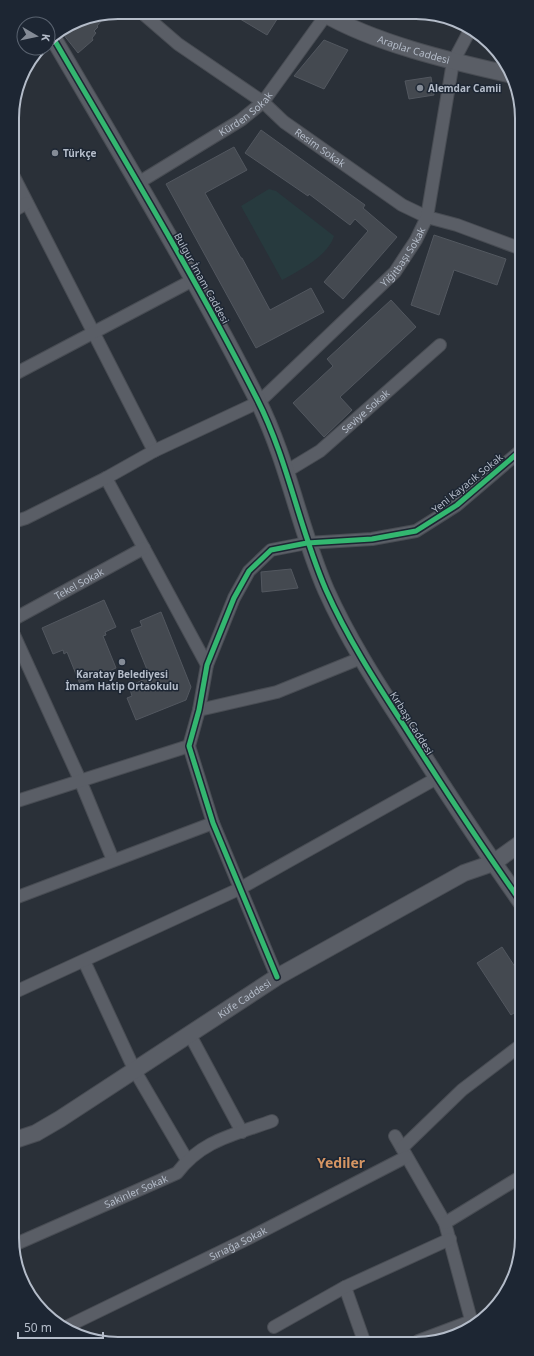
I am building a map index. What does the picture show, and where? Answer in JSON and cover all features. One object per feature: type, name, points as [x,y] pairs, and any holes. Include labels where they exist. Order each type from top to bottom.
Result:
[{"type":"street","name":"Resim Sokak","points":[[148,19],[178,44],[263,102],[284,122],[402,205],[427,217],[457,225],[515,247]]},
{"type":"street","name":"Kürden Sokak","points":[[138,183],[240,120],[263,102],[321,19]]},
{"type":"street","name":"Araplar Caddesi","points":[[335,19],[367,33],[453,62],[505,73]]},
{"type":"street","name":"Yiğitbaşı Sokak","points":[[19,520],[106,478],[154,452],[259,402],[395,272],[416,240],[427,217],[453,62],[468,34]]},
{"type":"street","name":"Bulgur İmam Caddesi","points":[[56,43],[193,280],[259,402],[287,471],[307,543]]},
{"type":"street","points":[[19,187],[154,452]]},
{"type":"street","points":[[19,207],[27,203]]},
{"type":"street","points":[[19,372],[193,280]]},
{"type":"street","name":"Seviye Sokak","points":[[287,471],[320,451],[440,345]]},
{"type":"street","name":"Yeni Kayacık Sokak","points":[[189,746],[199,710],[207,665],[234,598],[249,571],[271,550],[307,543],[372,539],[416,531],[457,505],[515,456]]},
{"type":"street","points":[[106,478],[207,665]]},
{"type":"street","name":"Kırbaşı Caddesi","points":[[307,543],[327,593],[361,658],[437,778],[515,894]]},
{"type":"street","name":"Tekel Sokak","points":[[19,616],[144,548]]},
{"type":"street","points":[[19,646],[80,780],[113,860]]},
{"type":"street","points":[[199,710],[277,692],[361,658]]},
{"type":"street","points":[[19,800],[189,746],[213,823],[239,889],[277,977]]},
{"type":"street","points":[[19,990],[239,889],[437,778]]},
{"type":"street","points":[[19,896],[213,823]]},
{"type":"street","name":"Küfe Caddesi","points":[[19,1139],[36,1133],[60,1119],[277,977],[464,874],[493,863],[515,847]]},
{"type":"street","points":[[84,961],[135,1071],[187,1160]]},
{"type":"street","points":[[190,1035],[242,1132]]},
{"type":"street","name":"Sırıağa Sokak","points":[[71,1325],[249,1238],[404,1153],[462,1090],[515,1050]]},
{"type":"street","name":"Sakinler Sokak","points":[[19,1243],[176,1173],[187,1160],[208,1144],[272,1121]]},
{"type":"street","points":[[395,1136],[445,1223],[471,1320]]},
{"type":"street","points":[[445,1223],[515,1180]]},
{"type":"street","points":[[274,1327],[345,1287],[450,1239]]},
{"type":"street","points":[[345,1287],[363,1337]]},
{"type":"green space","points":[[269,189],[276,191],[334,236],[331,243],[320,256],[305,267],[282,280],[241,206]]},
{"type":"building","points":[[240,19],[277,19],[267,35]]},
{"type":"building","points":[[101,21],[94,31],[96,33],[92,38],[93,40],[78,53],[64,35],[86,24]]},
{"type":"building","points":[[324,40],[348,50],[324,89],[294,76]]},
{"type":"building","name":"Alemdar Camii","points":[[431,77],[434,95],[409,99],[405,81]]},
{"type":"building","points":[[261,130],[365,205],[363,208],[397,237],[343,299],[324,282],[368,231],[355,219],[350,225],[309,194],[308,196],[245,153]]},
{"type":"building","points":[[234,147],[247,170],[205,193],[270,310],[311,288],[324,312],[256,348],[166,184]]},
{"type":"building","points":[[434,235],[506,259],[497,285],[454,270],[439,315],[411,305]]},
{"type":"building","points":[[391,300],[416,327],[340,397],[352,410],[324,437],[293,403],[333,366],[327,359]]},
{"type":"building","points":[[291,569],[298,588],[262,592],[261,572]]},
{"type":"building","points":[[104,600],[116,627],[105,632],[106,635],[103,636],[116,668],[80,684],[67,652],[64,654],[63,650],[53,654],[42,628]]},
{"type":"building","points":[[161,612],[191,687],[186,700],[136,720],[127,698],[132,696],[129,686],[150,677],[131,630],[142,626],[140,621]]},
{"type":"building","points":[[502,947],[515,967],[515,1012],[511,1015],[477,963]]},
{"type":"cycle path","points":[[56,43],[183,261],[257,399],[277,446],[308,543],[326,590],[352,642],[432,769],[515,893]]},
{"type":"cycle path","points":[[277,977],[213,823],[189,746],[199,710],[207,665],[234,598],[249,571],[271,550],[307,543],[372,539],[416,531],[457,505],[515,455]]},
{"type":"place","name":"Alemdar Camii","points":[[420,88]]},
{"type":"place","name":"Türkçe","points":[[55,153]]},
{"type":"place","name":"Karatay Belediyesi İmam Hatip Ortaokulu","points":[[122,662]]},
{"type":"district","name":"Yediler","points":[[341,1162]]}]
